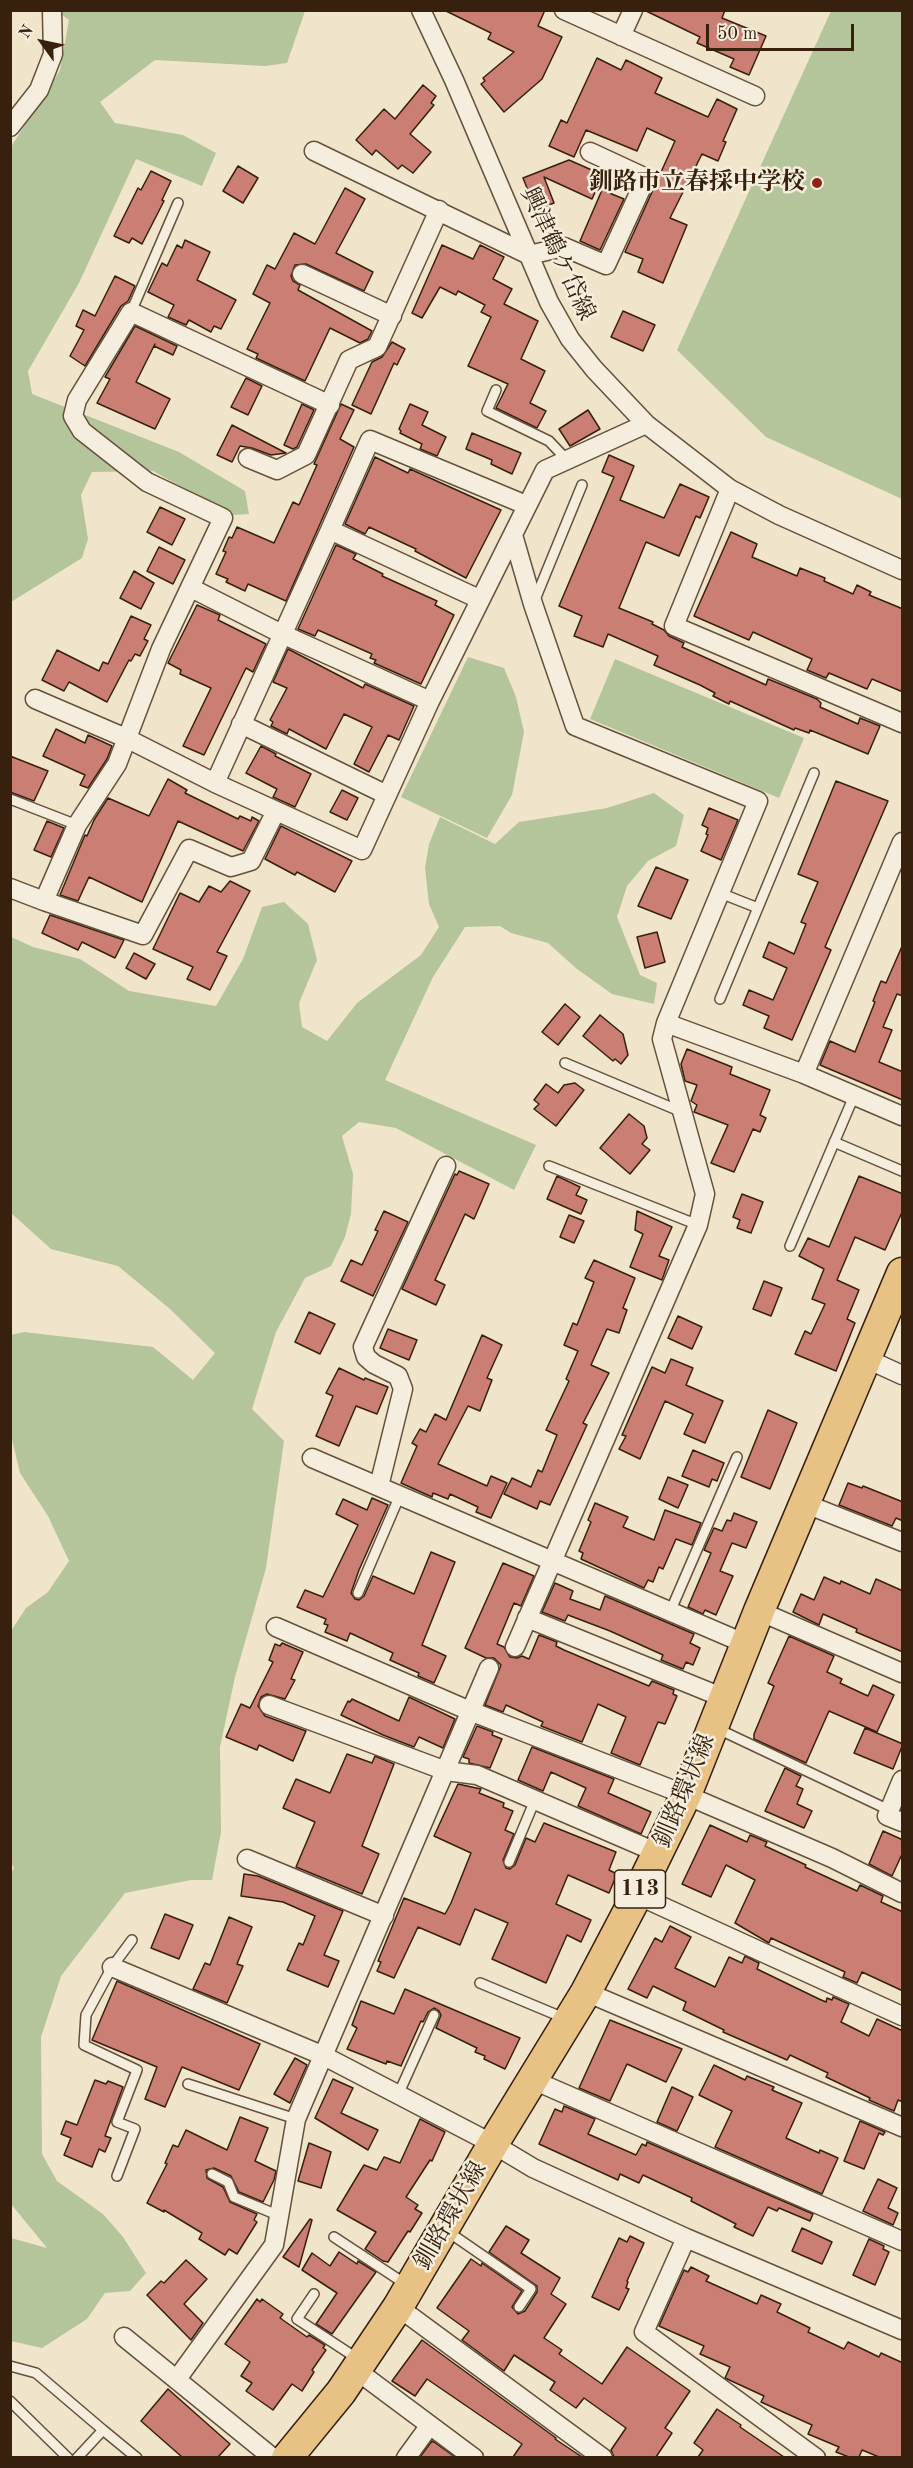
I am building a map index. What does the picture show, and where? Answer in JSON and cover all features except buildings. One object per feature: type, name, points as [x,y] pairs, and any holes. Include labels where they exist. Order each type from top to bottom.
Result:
[{"type":"main road","name":"釧路環状線","points":[[287,2457],[341,2392],[404,2297],[493,2144],[586,1992],[637,1895],[686,1795],[759,1611],[903,1273]]},
{"type":"street","points":[[10,127],[39,90],[53,54],[52,10]]},
{"type":"street","name":"興津鶴ケ岱線","points":[[422,10],[549,302],[570,339],[594,369],[646,424],[730,489],[779,515],[903,570]]},
{"type":"street","points":[[621,36],[633,10]]},
{"type":"street","points":[[575,13],[755,96]]},
{"type":"street","points":[[314,151],[529,255],[564,247],[606,265],[646,178],[590,152]]},
{"type":"street","points":[[248,458],[277,470],[306,455],[349,360],[377,347],[439,210]]},
{"type":"street","points":[[302,274],[392,316]]},
{"type":"street","points":[[44,900],[77,825],[117,764],[161,649],[223,518],[147,482],[82,431],[73,416],[77,400],[131,312],[330,405]]},
{"type":"street","points":[[35,699],[128,739],[215,783],[362,850],[430,701],[544,470],[646,424]]},
{"type":"street","points":[[215,783],[370,440],[526,505]]},
{"type":"street","points":[[730,489],[674,626],[903,723]]},
{"type":"street","points":[[330,531],[479,599]]},
{"type":"street","points":[[513,535],[533,604],[575,726],[758,801],[666,1023],[662,1039],[705,1194],[698,1225],[515,1647]]},
{"type":"street","points":[[191,588],[282,634],[430,701]]},
{"type":"street","points":[[241,724],[387,795]]},
{"type":"street","points":[[10,888],[143,935],[189,849],[231,867],[251,861],[276,811]]},
{"type":"street","points":[[804,1074],[903,842]]},
{"type":"street","points":[[666,1023],[804,1074],[903,1116]]},
{"type":"street","points":[[379,1486],[403,1389],[398,1376],[374,1364],[366,1357],[363,1347],[446,1166]]},
{"type":"street","points":[[867,1359],[903,1375]]},
{"type":"street","points":[[312,1458],[746,1644]]},
{"type":"street","points":[[806,1504],[903,1542]]},
{"type":"street","points":[[759,1611],[903,1673]]},
{"type":"street","points":[[527,1618],[724,1698]]},
{"type":"street","points":[[276,1627],[470,1711],[686,1795],[832,1858],[903,1893]]},
{"type":"street","points":[[177,2379],[274,2245],[296,2119],[489,1668]]},
{"type":"street","points":[[269,1705],[446,1771],[477,1775],[658,1853]]},
{"type":"street","points":[[896,1816],[903,1780]]},
{"type":"street","points":[[247,1859],[384,1916]]},
{"type":"street","points":[[637,1895],[903,2016]]},
{"type":"street","points":[[112,1967],[324,2056],[493,2144],[532,2168],[686,2238],[903,2330]]},
{"type":"street","points":[[586,1992],[903,2127]]},
{"type":"street","points":[[533,2080],[903,2241]]},
{"type":"street","points":[[686,2238],[644,2332],[816,2457]]},
{"type":"street","points":[[404,2297],[603,2457]]},
{"type":"street","points":[[124,2337],[273,2457]]},
{"type":"street","points":[[359,2366],[430,2425],[474,2457]]},
{"type":"street","points":[[405,2457],[430,2425]]},
{"type":"lane","points":[[131,312],[178,203]]},
{"type":"lane","points":[[496,390],[486,411],[549,441],[567,460]]},
{"type":"lane","points":[[533,604],[582,485]]},
{"type":"lane","points":[[720,999],[814,773]]},
{"type":"lane","points":[[10,799],[77,825]]},
{"type":"lane","points":[[720,893],[758,908]]},
{"type":"lane","points":[[565,1063],[682,1112]]},
{"type":"lane","points":[[790,1246],[854,1096]]},
{"type":"lane","points":[[834,1142],[903,1171]]},
{"type":"lane","points":[[549,1166],[698,1225]]},
{"type":"lane","points":[[670,1612],[737,1457]]},
{"type":"lane","points":[[358,1593],[400,1495]]},
{"type":"lane","points":[[713,1727],[896,1816]]},
{"type":"lane","points":[[509,1862],[535,1800]]},
{"type":"lane","points":[[117,2176],[135,2129],[117,2122],[136,2070],[84,2045],[86,2015],[112,1967],[132,1940]]},
{"type":"lane","points":[[480,1983],[569,2020]]},
{"type":"lane","points":[[398,2095],[434,2015]]},
{"type":"lane","points":[[188,2084],[296,2119]]},
{"type":"lane","points":[[212,2174],[228,2182],[234,2198],[280,2216]]},
{"type":"lane","points":[[444,2229],[531,2289],[519,2307]]},
{"type":"lane","points":[[334,2237],[404,2297]]},
{"type":"lane","points":[[314,2294],[297,2319],[359,2366]]},
{"type":"lane","points":[[10,2366],[36,2373],[137,2457]]},
{"type":"lane","points":[[10,2401],[68,2457]]},
{"type":"lane","points":[[77,2457],[103,2430]]},
{"type":"green space","points":[[57,11],[305,11],[287,63],[265,66],[155,60],[100,102],[115,123],[183,135],[216,153],[202,186],[136,159],[79,283],[28,371],[32,394],[179,452],[245,491],[249,514],[232,515],[153,471],[92,472],[81,495],[88,539],[82,558],[11,602],[11,147],[60,70],[69,20]]},
{"type":"green space","name":"釧路市立春採中学校","points":[[831,11],[902,11],[902,499],[766,437],[677,350]]},
{"type":"green space","points":[[468,657],[504,668],[516,697],[524,732],[512,795],[487,838],[401,797]]},
{"type":"green space","points":[[615,659],[804,738],[779,798],[590,719]]},
{"type":"green space","points":[[654,793],[684,815],[676,846],[648,861],[627,886],[617,917],[640,975],[657,983],[654,1004],[612,994],[577,969],[548,943],[511,933],[500,926],[465,927],[433,977],[385,1080],[536,1145],[514,1190],[396,1128],[359,1122],[342,1136],[353,1174],[351,1214],[345,1237],[331,1266],[305,1278],[276,1332],[252,1409],[284,1441],[266,1568],[235,1677],[220,1747],[221,1832],[212,1880],[191,1880],[125,1893],[61,1976],[41,2037],[42,2154],[57,2181],[103,2214],[123,2237],[146,2273],[130,2291],[105,2293],[87,2319],[42,2348],[11,2341],[11,2238],[47,2248],[11,2204],[10,1876],[14,1868],[10,1861],[11,1631],[26,1608],[48,1592],[69,1561],[48,1516],[20,1473],[11,1435],[11,1335],[24,1332],[153,1347],[193,1380],[215,1353],[170,1309],[118,1266],[51,1249],[11,1213],[11,937],[33,947],[80,959],[129,991],[216,1006],[243,959],[262,907],[284,902],[308,924],[317,960],[299,1003],[302,1027],[327,1041],[357,1003],[421,955],[439,927],[429,904],[425,868],[429,844],[440,817],[495,844],[519,822],[607,808]]},
{"type":"place","name":"釧路市立春採中学校","points":[[817,183]]}]
